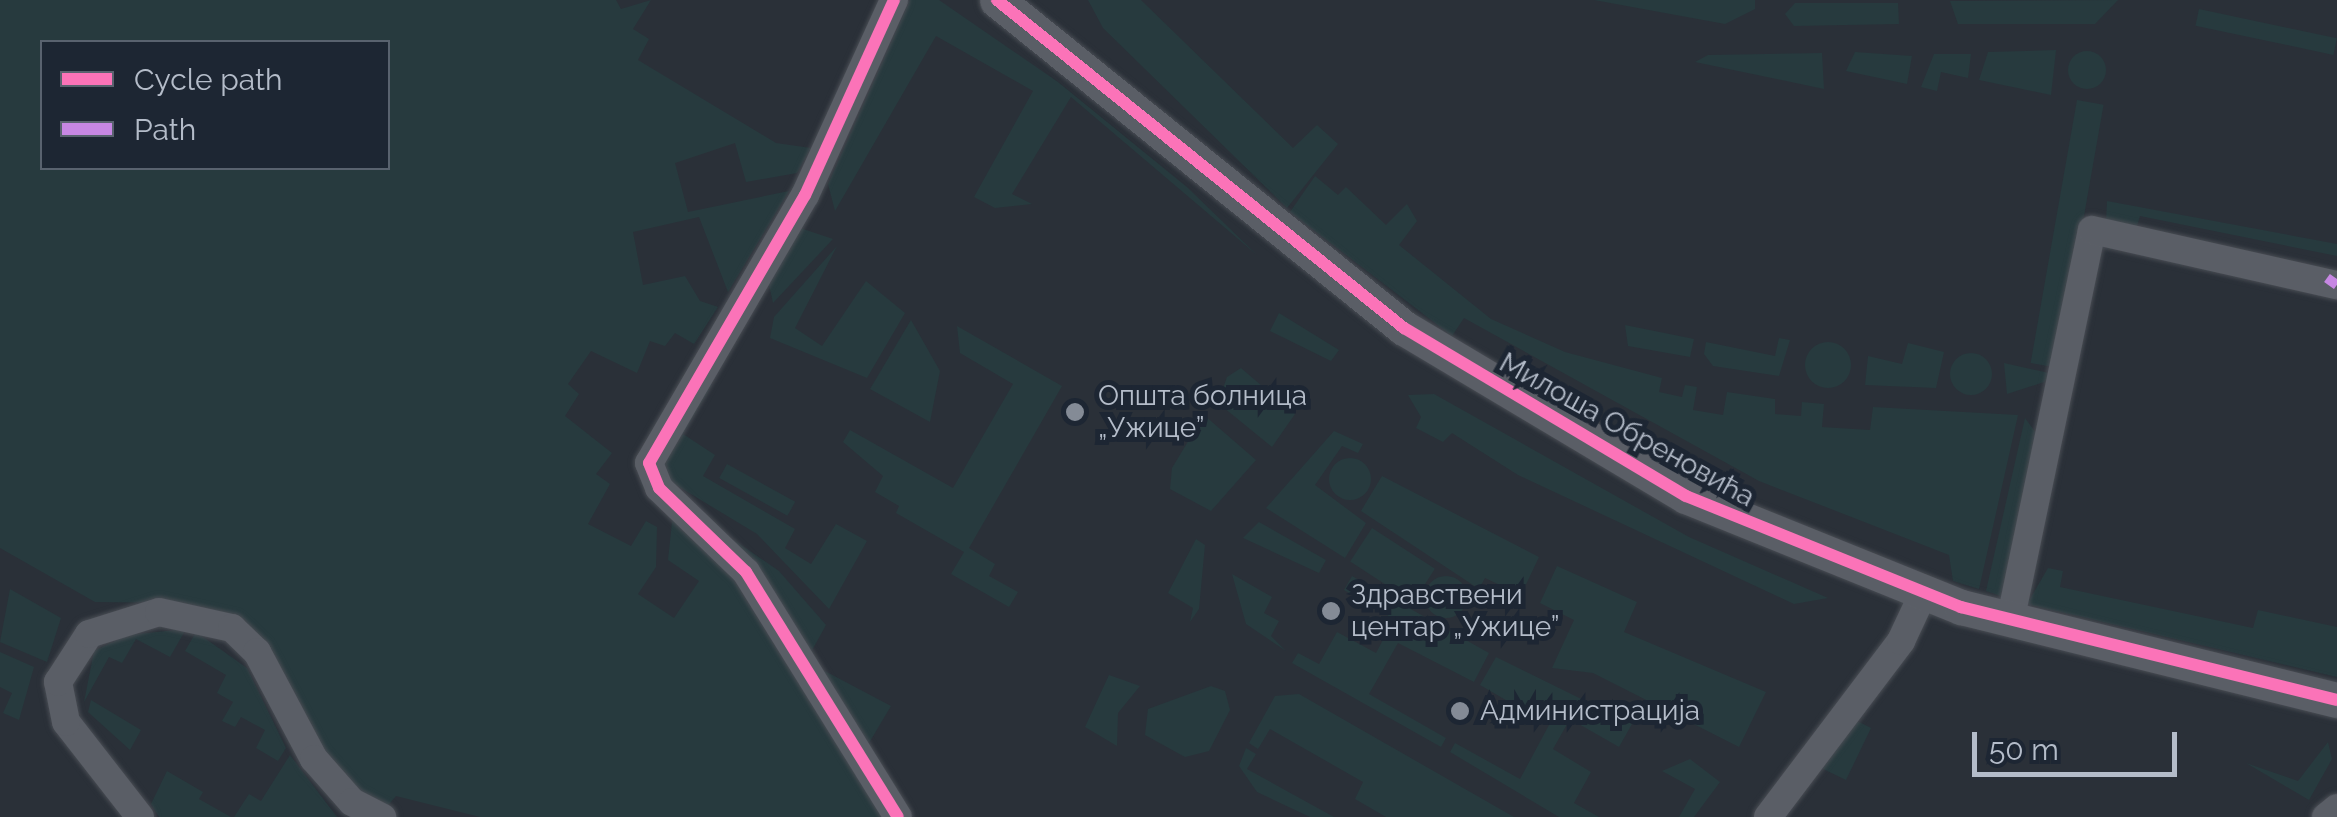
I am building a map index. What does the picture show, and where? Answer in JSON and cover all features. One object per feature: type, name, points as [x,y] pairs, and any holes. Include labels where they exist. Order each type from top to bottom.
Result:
[{"type":"street","points":[[894,0],[805,195],[649,462],[664,494],[746,572],[898,817]]},
{"type":"street","name":"Милоша Обреновића","points":[[1015,5],[1442,353],[1686,496],[1923,594],[2010,622],[2337,700]]},
{"type":"street","points":[[2010,622],[2092,230],[2337,285]]},
{"type":"street","points":[[1768,817],[1901,641],[1923,594]]},
{"type":"street","points":[[140,817],[66,722],[58,682],[89,634],[159,612],[232,628],[257,652],[314,759],[352,802],[382,817]]},
{"type":"street","points":[[2326,817],[2337,808]]},
{"type":"green space","points":[[0,0],[616,0],[621,9],[651,0],[633,29],[649,39],[638,60],[776,143],[811,148],[797,173],[746,182],[735,143],[675,163],[688,212],[789,191],[728,292],[699,217],[633,232],[643,285],[685,276],[700,301],[718,307],[694,344],[675,333],[665,346],[650,341],[637,373],[591,351],[568,384],[579,394],[565,416],[612,453],[596,474],[610,484],[588,524],[631,546],[646,521],[657,527],[656,567],[638,594],[674,618],[699,581],[668,560],[673,513],[717,553],[882,817],[480,817],[396,796],[386,808],[348,784],[231,616],[185,603],[95,602],[0,548]]},
{"type":"green space","points":[[910,0],[939,0],[1058,82],[1188,188],[1257,255],[1071,97],[1012,194],[1032,204],[995,208],[974,197],[1033,91],[936,36],[835,211],[828,184]]},
{"type":"green space","points":[[1088,0],[1141,0],[1293,148],[1317,125],[1338,144],[1287,208],[1103,28]]},
{"type":"green space","points":[[1594,0],[1755,0],[1755,9],[1725,24]]},
{"type":"green space","points":[[2118,0],[2095,24],[1958,24],[1950,1]]},
{"type":"green space","points":[[1795,3],[1898,3],[1899,24],[1794,26],[1785,14]]},
{"type":"green space","points":[[2199,9],[2337,38],[2333,55],[2195,26]]},
{"type":"green space","points":[[2056,50],[2051,95],[1979,80],[1988,52]]},
{"type":"green space","points":[[2087,51],[2100,57],[2106,70],[2100,83],[2087,89],[2074,83],[2068,70],[2074,57]]},
{"type":"green space","points":[[1855,52],[1912,56],[1907,84],[1846,71]]},
{"type":"green space","points":[[1822,53],[1824,89],[1695,62],[1708,55]]},
{"type":"green space","points":[[1934,54],[1971,54],[1968,78],[1941,72],[1937,91],[1921,87]]},
{"type":"green space","points":[[2077,100],[2104,105],[2057,368],[2031,363]]},
{"type":"green space","points":[[1315,176],[1338,195],[1346,187],[1386,225],[1407,204],[1417,221],[1399,245],[1491,319],[1565,352],[1662,378],[1659,392],[1682,397],[1685,385],[1697,387],[1693,410],[1723,415],[1727,392],[1775,399],[1775,414],[1801,416],[1802,402],[1824,404],[1822,427],[1870,430],[1873,407],[2018,415],[1979,589],[1953,581],[1949,555],[1759,481],[1464,318],[1452,336],[1290,212]]},
{"type":"green space","points":[[2107,201],[2337,244],[2337,256],[2140,216],[2136,229],[2106,221]]},
{"type":"green space","points":[[800,228],[833,239],[773,303],[768,280]]},
{"type":"green space","points":[[837,246],[795,328],[822,346],[866,281],[905,313],[867,378],[770,338],[774,317]]},
{"type":"green space","points":[[1279,313],[1339,350],[1331,361],[1270,331]]},
{"type":"green space","points":[[911,320],[940,371],[930,422],[870,389]]},
{"type":"green space","points":[[1625,325],[1694,339],[1690,357],[1628,346]]},
{"type":"green space","points":[[957,326],[1062,386],[969,548],[995,564],[989,576],[1018,592],[1009,607],[951,574],[964,552],[896,513],[899,506],[875,492],[883,476],[843,442],[850,430],[953,488],[1013,384],[960,353]]},
{"type":"green space","points":[[1779,338],[1790,340],[1779,376],[1713,366],[1704,354],[1706,342],[1775,356]]},
{"type":"green space","points":[[1828,342],[1844,349],[1851,365],[1844,381],[1828,388],[1812,381],[1805,365],[1812,349]]},
{"type":"green space","points":[[1908,343],[1944,352],[1936,388],[1865,385],[1868,356],[1902,364]]},
{"type":"green space","points":[[1971,353],[1986,359],[1992,374],[1986,389],[1971,395],[1956,389],[1950,374],[1956,359]]},
{"type":"green space","points":[[2004,363],[2049,373],[2047,381],[2007,394]]},
{"type":"green space","points":[[1241,368],[1295,414],[1272,447],[1218,403],[1227,377]]},
{"type":"green space","points":[[705,380],[712,385],[683,434],[715,455],[703,476],[795,529],[785,548],[811,564],[836,524],[867,541],[829,609],[757,534],[671,482],[663,466]]},
{"type":"green space","points":[[1434,394],[1689,537],[1828,598],[1794,604],[1518,475],[1452,433],[1443,442],[1416,428],[1421,417],[1408,395]]},
{"type":"green space","points":[[1204,415],[1256,460],[1211,511],[1170,489],[1172,468]]},
{"type":"green space","points":[[2025,418],[2038,436],[2004,597],[1986,591]]},
{"type":"green space","points":[[1334,431],[1363,444],[1358,453],[1342,446],[1315,485],[1366,523],[1345,558],[1266,508]]},
{"type":"green space","points":[[1350,458],[1365,464],[1371,479],[1365,494],[1350,500],[1335,494],[1329,479],[1335,464]]},
{"type":"green space","points":[[727,464],[795,502],[787,516],[719,478]]},
{"type":"green space","points":[[1382,476],[1539,557],[1521,595],[1485,578],[1479,589],[1361,511]]},
{"type":"green space","points":[[1259,522],[1326,560],[1319,573],[1243,538]]},
{"type":"green space","points":[[1372,528],[1435,569],[1413,602],[1350,562]]},
{"type":"green space","points":[[1196,539],[1205,545],[1199,609],[1190,622],[1193,608],[1168,593]]},
{"type":"green space","points":[[734,540],[779,571],[826,625],[810,654]]},
{"type":"green space","points":[[1557,566],[1637,602],[1624,632],[1766,692],[1739,747],[1593,673],[1552,668],[1574,620],[1540,603]]},
{"type":"green space","points":[[2048,568],[2063,571],[2060,587],[2253,628],[2258,610],[2337,627],[2337,677],[2027,604]]},
{"type":"green space","points":[[1232,574],[1272,597],[1264,613],[1279,621],[1271,636],[1286,651],[1246,624]]},
{"type":"green space","points":[[1352,576],[1489,653],[1474,682],[1398,643],[1369,694],[1446,738],[1441,747],[1292,663],[1298,653],[1319,664],[1337,632],[1376,653],[1394,619],[1344,590]]},
{"type":"green space","points":[[1446,576],[1461,582],[1467,597],[1461,612],[1446,618],[1431,612],[1425,597],[1431,582]]},
{"type":"green space","points":[[10,589],[61,618],[47,662],[0,642]]},
{"type":"green space","points":[[186,629],[170,657],[136,639],[122,663],[109,657],[84,702],[94,651],[127,635]]},
{"type":"green space","points":[[196,632],[247,668],[286,748],[278,761],[256,748],[265,730],[241,717],[235,727],[222,721],[233,702],[217,693],[226,675],[185,651]]},
{"type":"green space","points":[[0,652],[34,667],[19,720],[3,713],[12,693],[0,687]]},
{"type":"green space","points":[[1496,657],[1632,724],[1619,747],[1570,719],[1553,749],[1591,772],[1574,803],[1599,817],[1559,817],[1450,752],[1455,743],[1520,779],[1549,725],[1480,685]]},
{"type":"green space","points":[[821,669],[891,706],[863,753]]},
{"type":"green space","points":[[1109,675],[1140,686],[1118,713],[1117,746],[1085,727]]},
{"type":"green space","points":[[1211,686],[1225,691],[1230,710],[1209,751],[1185,757],[1145,735],[1148,709]]},
{"type":"green space","points":[[1299,694],[1514,817],[1386,817],[1355,799],[1363,782],[1270,729],[1258,749],[1249,743],[1275,696]]},
{"type":"green space","points":[[91,700],[141,730],[130,750],[88,712]]},
{"type":"green space","points":[[1855,720],[1871,728],[1846,780],[1819,767]]},
{"type":"green space","points":[[2328,742],[2332,759],[2309,800],[2246,763],[2298,781]]},
{"type":"green space","points":[[1246,748],[1256,754],[1247,769],[1334,817],[1310,817],[1257,792],[1239,766]]},
{"type":"green space","points":[[290,755],[337,817],[234,817],[249,794],[261,801]]},
{"type":"green space","points":[[1690,759],[1720,782],[1694,817],[1679,817],[1695,789],[1662,771]]},
{"type":"green space","points":[[167,771],[203,792],[199,799],[231,817],[159,817],[151,804]]},
{"type":"marked path","points":[[2327,278],[2337,285]]},
{"type":"cycle path","points":[[894,0],[805,195],[649,463],[659,488],[746,572],[898,817]]},
{"type":"cycle path","points":[[997,0],[1404,328],[1686,496],[1961,607],[2337,700]]},
{"type":"place","name":"Општа болница „Ужице”","points":[[1075,412]]},
{"type":"place","name":"Здравствени центар „Ужице”","points":[[1331,611]]},
{"type":"place","name":"Администрација","points":[[1460,711]]}]
